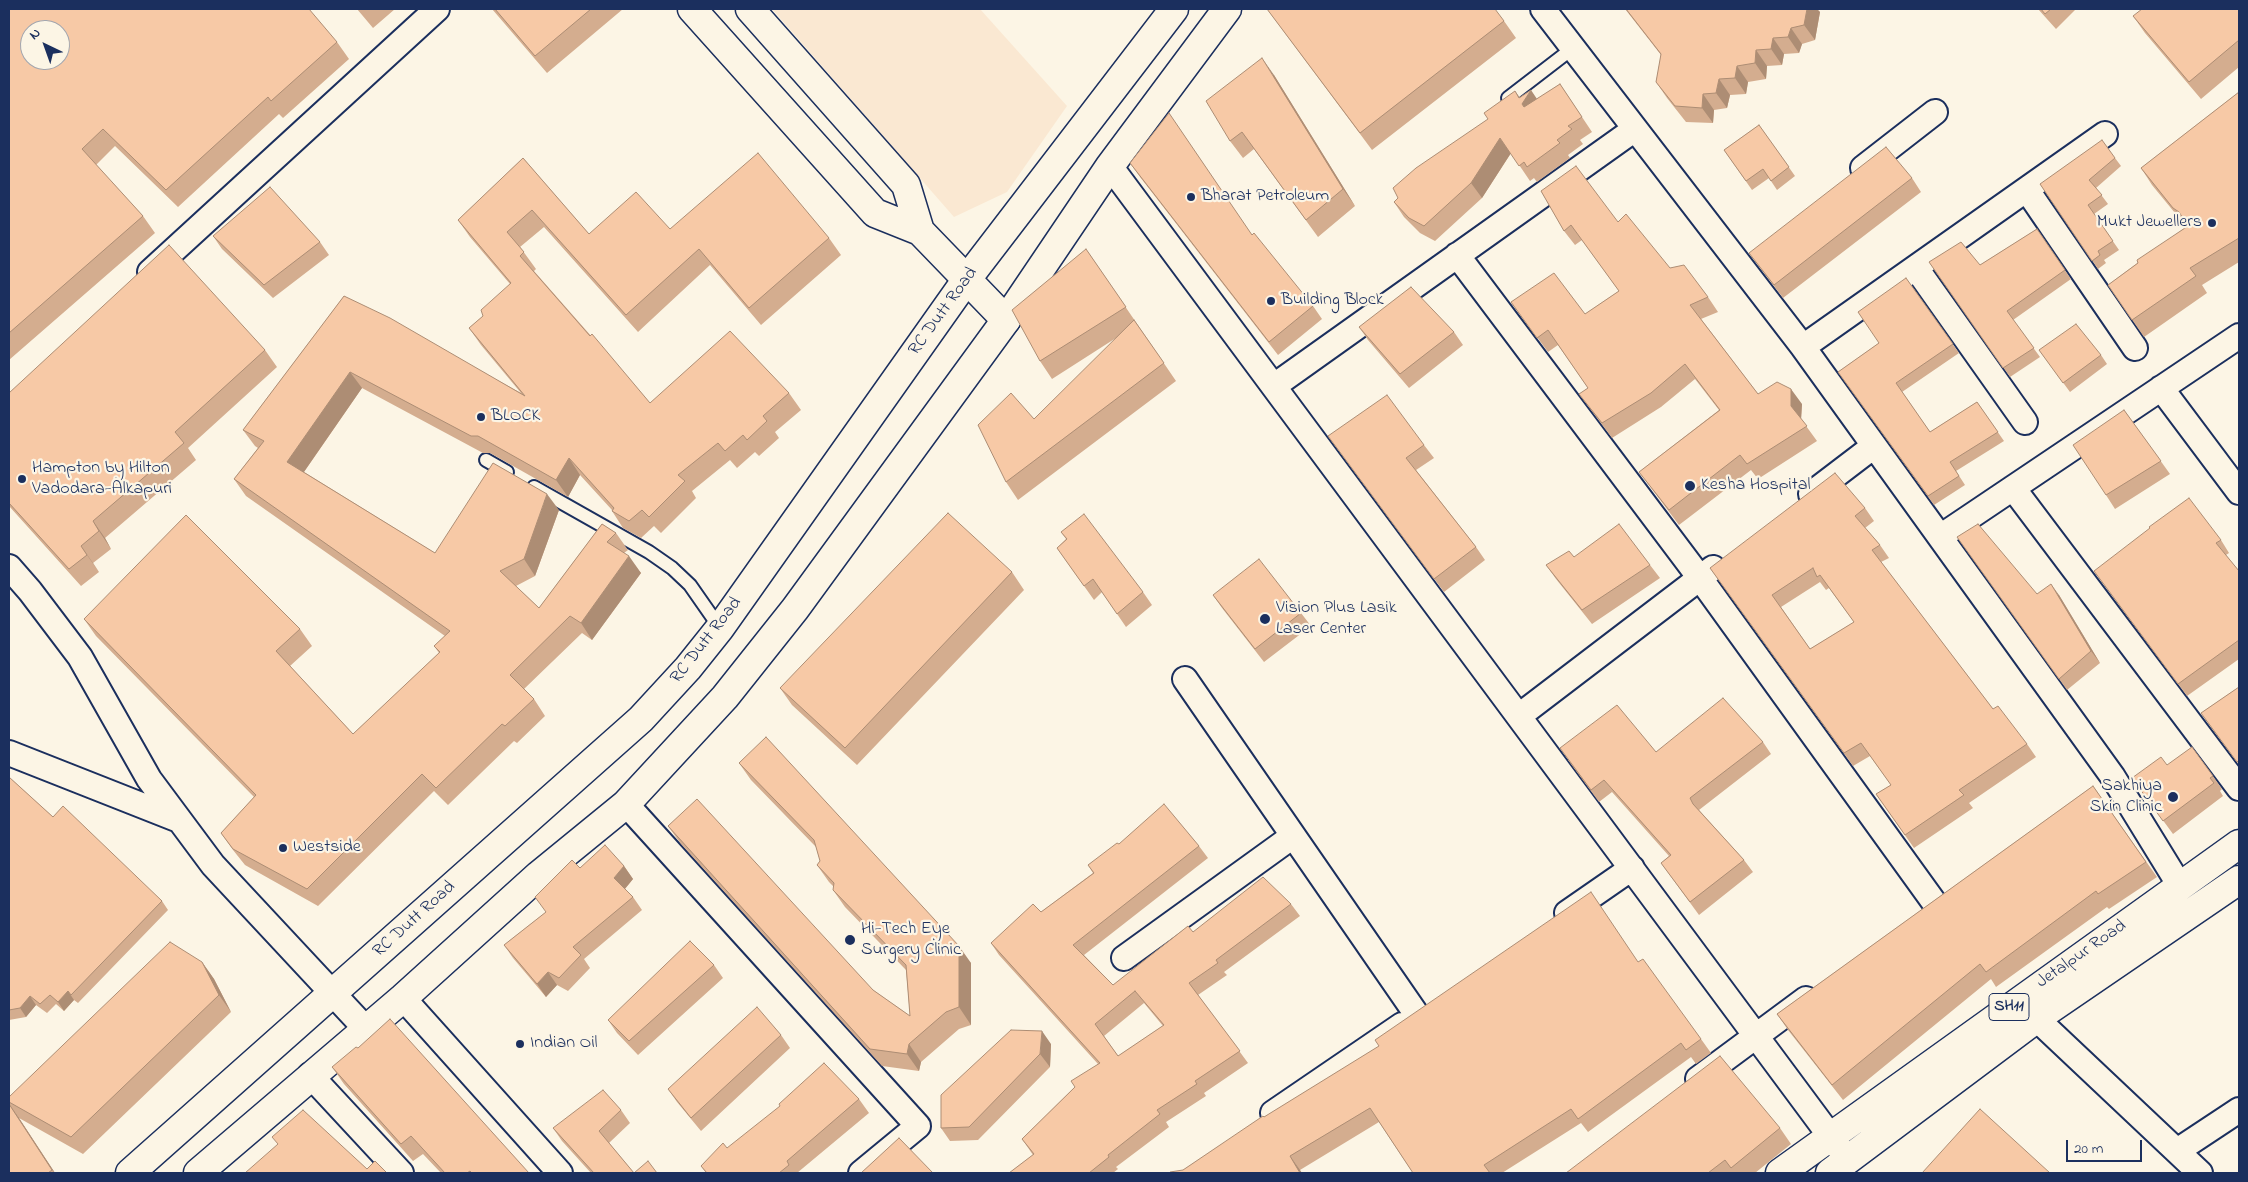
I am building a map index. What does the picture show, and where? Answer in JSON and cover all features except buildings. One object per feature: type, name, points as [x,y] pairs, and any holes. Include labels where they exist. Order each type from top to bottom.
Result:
[{"type":"main road","points":[[692,9],[875,213],[920,231],[1006,320]]},
{"type":"main road","points":[[750,9],[906,185],[920,231]]},
{"type":"main road","name":"RC Dutt Road","points":[[130,1173],[641,719],[688,668],[720,628],[967,279],[1174,9]]},
{"type":"main road","points":[[198,1173],[365,1028],[403,998],[539,874],[626,804],[725,697],[795,609],[1006,320],[1110,166],[1227,9]]},
{"type":"main road","name":"Jetalpur Road","points":[[1839,1167],[2027,1010],[2180,886],[2234,857]]},
{"type":"main road","name":"Jetalpur Road","points":[[1780,1173],[1831,1135],[2027,1010],[2239,880]]},
{"type":"street","points":[[132,289],[437,9]]},
{"type":"street","points":[[1543,9],[1635,129],[1747,258],[1803,347],[1940,537],[2105,783],[2180,886]]},
{"type":"street","points":[[1849,179],[1935,112]]},
{"type":"street","points":[[1274,386],[1635,129]]},
{"type":"street","points":[[1803,347],[2105,134]]},
{"type":"street","points":[[1110,166],[1831,1135],[1839,1167]]},
{"type":"street","points":[[2027,190],[2104,288],[2135,348]]},
{"type":"street","points":[[1457,255],[1700,578],[1936,905]]},
{"type":"street","points":[[1916,268],[2025,422]]},
{"type":"street","points":[[1940,537],[2239,336]]},
{"type":"street","points":[[2161,388],[2239,492]]},
{"type":"street","points":[[1795,506],[1874,446]]},
{"type":"street","points":[[2013,488],[2239,788]]},
{"type":"street","points":[[1519,716],[1732,554]]},
{"type":"street","points":[[9,567],[30,591],[80,658],[149,779],[213,865],[365,1028]]},
{"type":"street","points":[[1185,678],[1294,836],[1425,1010],[1256,1125]]},
{"type":"street","points":[[9,753],[180,820]]},
{"type":"street","points":[[626,804],[918,1126],[861,1173]]},
{"type":"street","points":[[1124,958],[1294,836]]},
{"type":"street","points":[[1552,923],[1632,868]]},
{"type":"street","points":[[1678,1095],[1756,1035],[1827,984]]},
{"type":"street","points":[[403,998],[560,1173]]},
{"type":"street","points":[[2027,1010],[2200,1173]]},
{"type":"street","points":[[310,1075],[401,1173]]},
{"type":"street","points":[[2177,1151],[2238,1112]]},
{"type":"lane","points":[[1508,98],[1573,48]]},
{"type":"lane","points":[[486,460],[649,552],[690,585],[720,628]]},
{"type":"shaded area","points":[[772,9],[980,9],[1067,106],[1007,192],[954,217]]},
{"type":"place","name":"Bharat Petroleum","points":[[1191,197]]},
{"type":"place","name":"Mukt Jewellers","points":[[2212,223]]},
{"type":"place","name":"Building Block","points":[[1271,301]]},
{"type":"place","name":"BLOCK","points":[[481,417]]},
{"type":"place","name":"Hampton by Hilton Vadodara-Alkapuri","points":[[22,479]]},
{"type":"place","name":"Kesha Hospital","points":[[1690,486]]},
{"type":"place","name":"Vision Plus Lasik Laser Center","points":[[1265,619]]},
{"type":"place","name":"Sakhiya Skin Clinic","points":[[2173,797]]},
{"type":"place","name":"Westside","points":[[283,848]]},
{"type":"place","name":"Hi-Tech Eye Surgery Clinic","points":[[850,940]]},
{"type":"place","name":"Indian Oil","points":[[520,1044]]}]
